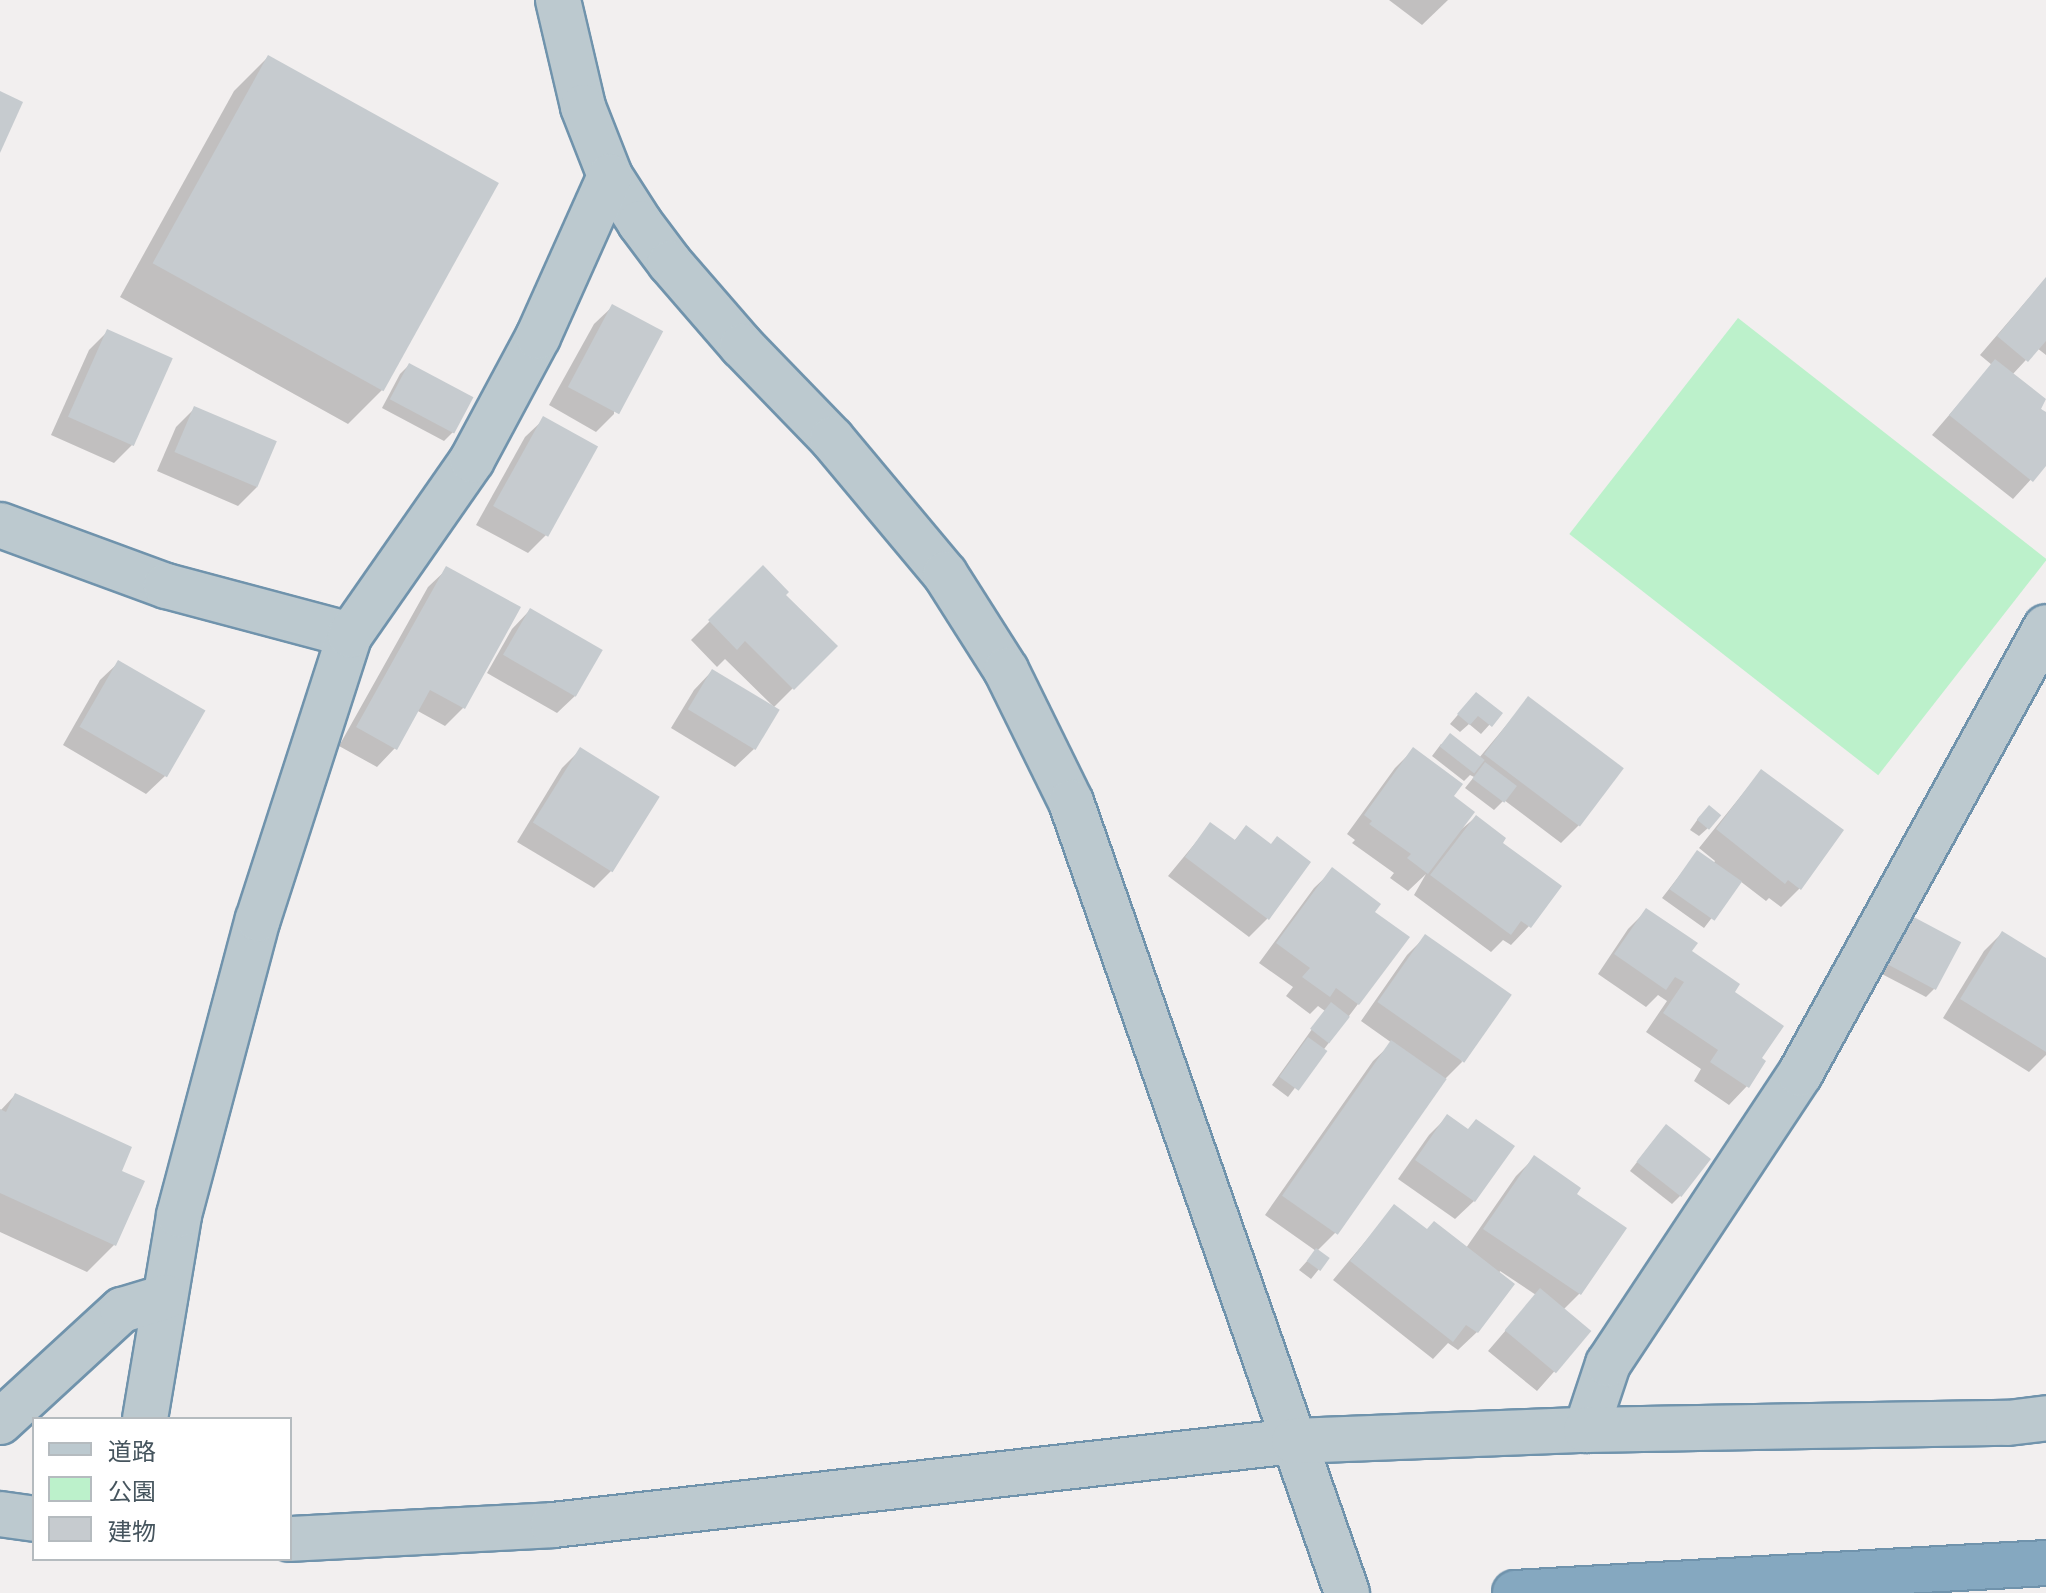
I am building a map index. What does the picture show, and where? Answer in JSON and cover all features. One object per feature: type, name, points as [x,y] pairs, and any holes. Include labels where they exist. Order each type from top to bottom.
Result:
[{"type":"highway","points":[[1515,1593],[2046,1563]]},
{"type":"street","points":[[558,0],[583,107],[610,176],[670,263],[742,346],[832,439],[945,574],[1006,670],[1071,802],[1347,1593]]},
{"type":"street","points":[[145,1417],[179,1215],[258,919],[350,635],[472,460],[538,337],[610,176]]},
{"type":"street","points":[[0,525],[166,586],[350,635]]},
{"type":"street","points":[[1586,1430],[1608,1364],[1800,1074],[2046,627]]},
{"type":"street","points":[[0,1422],[122,1310],[165,1297]]},
{"type":"street","points":[[292,1539],[553,1525],[1294,1441],[1586,1430],[2008,1423],[2046,1418]]},
{"type":"street","points":[[0,1514],[32,1519]]},
{"type":"green space","points":[[1738,318],[2046,559],[1878,775],[1569,534]]},
{"type":"building","points":[[268,55],[499,183],[384,391],[153,263]]},
{"type":"building","points":[[0,91],[23,102],[0,153]]},
{"type":"building","points":[[2046,277],[2046,341],[2028,362],[1997,336]]},
{"type":"building","points":[[612,304],[663,331],[619,414],[568,387]]},
{"type":"building","points":[[107,329],[173,358],[134,446],[68,417]]},
{"type":"building","points":[[1995,359],[2046,399],[2041,409],[2046,412],[2046,466],[2033,482],[1949,415]]},
{"type":"building","points":[[409,363],[473,397],[454,433],[390,399]]},
{"type":"building","points":[[194,406],[277,441],[257,487],[174,452]]},
{"type":"building","points":[[543,416],[598,447],[548,537],[493,506]]},
{"type":"building","points":[[763,565],[789,592],[786,595],[838,646],[794,690],[745,641],[737,650],[708,620]]},
{"type":"building","points":[[446,566],[521,607],[465,709],[430,690],[397,750],[356,727]]},
{"type":"building","points":[[530,608],[603,650],[576,697],[503,655]]},
{"type":"building","points":[[118,660],[205,710],[167,777],[80,727]]},
{"type":"building","points":[[712,669],[780,710],[756,750],[688,709]]},
{"type":"building","points":[[1476,692],[1503,713],[1492,727],[1478,716],[1470,725],[1457,714]]},
{"type":"building","points":[[1528,696],[1624,768],[1580,827],[1484,754]]},
{"type":"building","points":[[1450,733],[1485,760],[1474,773],[1440,746]]},
{"type":"building","points":[[580,747],[660,797],[613,872],[533,822]]},
{"type":"building","points":[[1413,747],[1463,784],[1454,796],[1475,812],[1428,874],[1407,858],[1411,854],[1369,824],[1372,821],[1364,815]]},
{"type":"building","points":[[1485,762],[1517,786],[1504,803],[1472,779]]},
{"type":"building","points":[[1761,769],[1844,830],[1801,890],[1788,880],[1785,884],[1716,829]]},
{"type":"building","points":[[1709,805],[1721,815],[1709,830],[1697,820]]},
{"type":"building","points":[[1476,815],[1506,838],[1503,843],[1562,886],[1531,928],[1521,921],[1511,935],[1430,875]]},
{"type":"building","points":[[1210,822],[1235,840],[1246,825],[1271,844],[1277,836],[1311,862],[1269,920],[1185,857]]},
{"type":"building","points":[[1697,850],[1742,882],[1715,921],[1669,889]]},
{"type":"building","points":[[1332,867],[1381,904],[1375,912],[1410,937],[1359,1005],[1336,988],[1330,997],[1302,977],[1310,968],[1276,943]]},
{"type":"building","points":[[1646,908],[1698,943],[1692,951],[1740,984],[1735,992],[1784,1026],[1762,1058],[1766,1061],[1749,1088],[1710,1062],[1718,1050],[1663,1013],[1684,982],[1675,977],[1666,990],[1614,954]]},
{"type":"building","points":[[1910,915],[1961,942],[1936,990],[1885,963]]},
{"type":"building","points":[[2002,931],[2046,958],[2046,1052],[1960,999]]},
{"type":"building","points":[[1425,934],[1512,995],[1464,1063],[1377,1002]]},
{"type":"building","points":[[1331,1002],[1350,1017],[1329,1044],[1310,1029]]},
{"type":"building","points":[[1308,1037],[1327,1051],[1299,1091],[1279,1077]]},
{"type":"building","points":[[1391,1040],[1447,1079],[1338,1235],[1282,1196]]},
{"type":"building","points":[[15,1093],[132,1147],[122,1171],[145,1181],[116,1246],[0,1193],[0,1109],[6,1112]]},
{"type":"building","points":[[1447,1114],[1468,1129],[1476,1119],[1515,1146],[1475,1202],[1415,1160]]},
{"type":"building","points":[[1666,1124],[1711,1159],[1681,1197],[1636,1162]]},
{"type":"building","points":[[1534,1155],[1581,1188],[1577,1194],[1627,1228],[1581,1295],[1483,1229]]},
{"type":"building","points":[[1394,1204],[1427,1229],[1434,1221],[1515,1284],[1478,1333],[1466,1325],[1453,1342],[1350,1261]]},
{"type":"building","points":[[1316,1248],[1330,1258],[1320,1271],[1307,1261]]},
{"type":"building","points":[[1540,1288],[1591,1331],[1556,1373],[1505,1330]]}]
